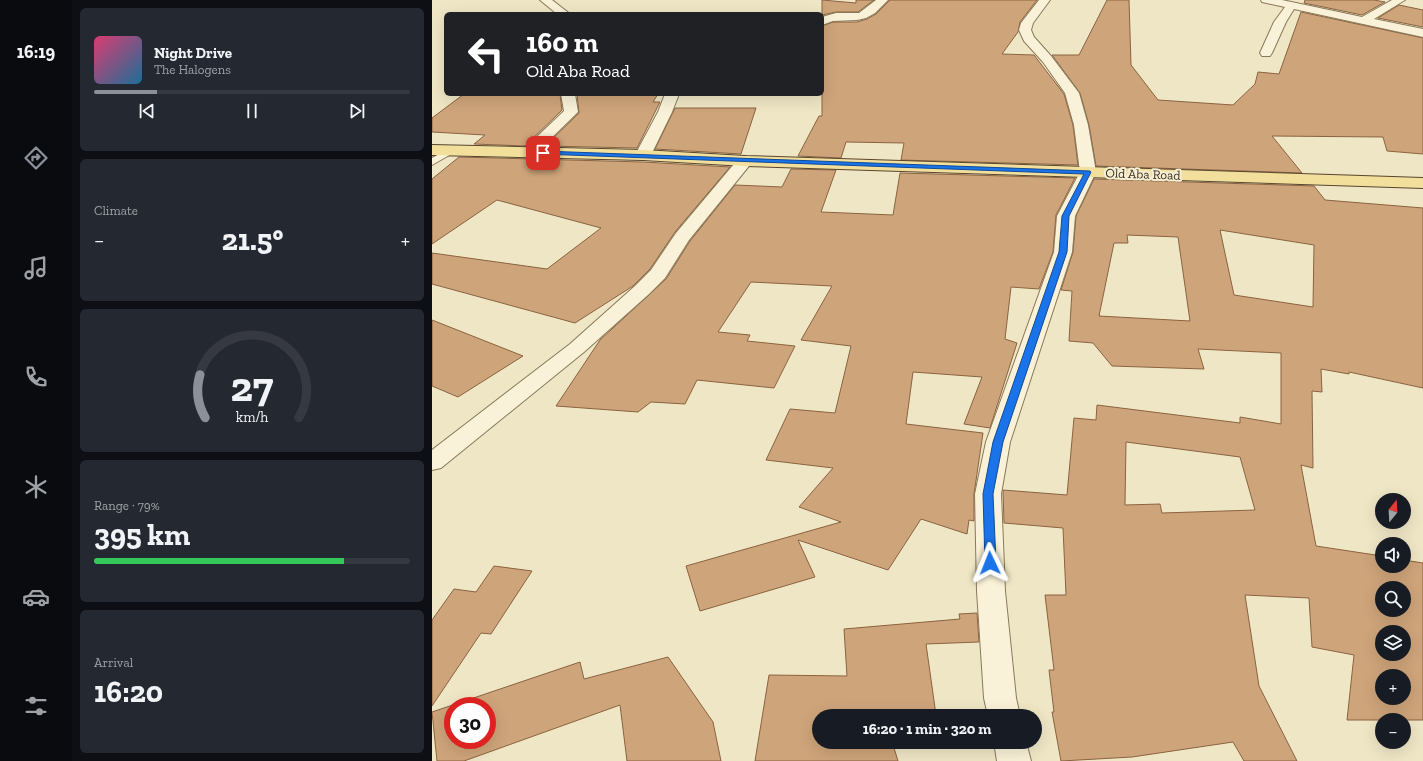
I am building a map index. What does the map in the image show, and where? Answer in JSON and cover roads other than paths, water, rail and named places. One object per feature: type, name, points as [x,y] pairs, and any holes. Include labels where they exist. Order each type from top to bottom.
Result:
[{"type":"main road","name":"Old Aba Road","points":[[432,150],[643,156],[745,161],[1423,184]]},
{"type":"street","points":[[545,0],[561,12]]},
{"type":"street","points":[[824,21],[828,18],[852,18],[865,15],[883,0]]},
{"type":"street","points":[[1002,709],[1000,698],[991,591],[988,494],[998,442],[1063,252],[1066,216],[1088,172],[1081,125],[1072,93],[1047,59],[1028,38],[1025,30],[1027,23],[1045,0]]},
{"type":"street","points":[[1266,0],[1423,33]]},
{"type":"street","points":[[1364,20],[1400,0]]},
{"type":"street","points":[[1266,53],[1280,22],[1291,6]]},
{"type":"street","points":[[528,153],[571,112],[568,96]]},
{"type":"street","points":[[643,156],[671,96]]},
{"type":"street","points":[[432,462],[576,348],[642,290],[658,274],[682,237],[745,161]]},
{"type":"street","points":[[1011,749],[1014,761]]},
{"type":"lane","points":[[432,162],[450,150]]}]
